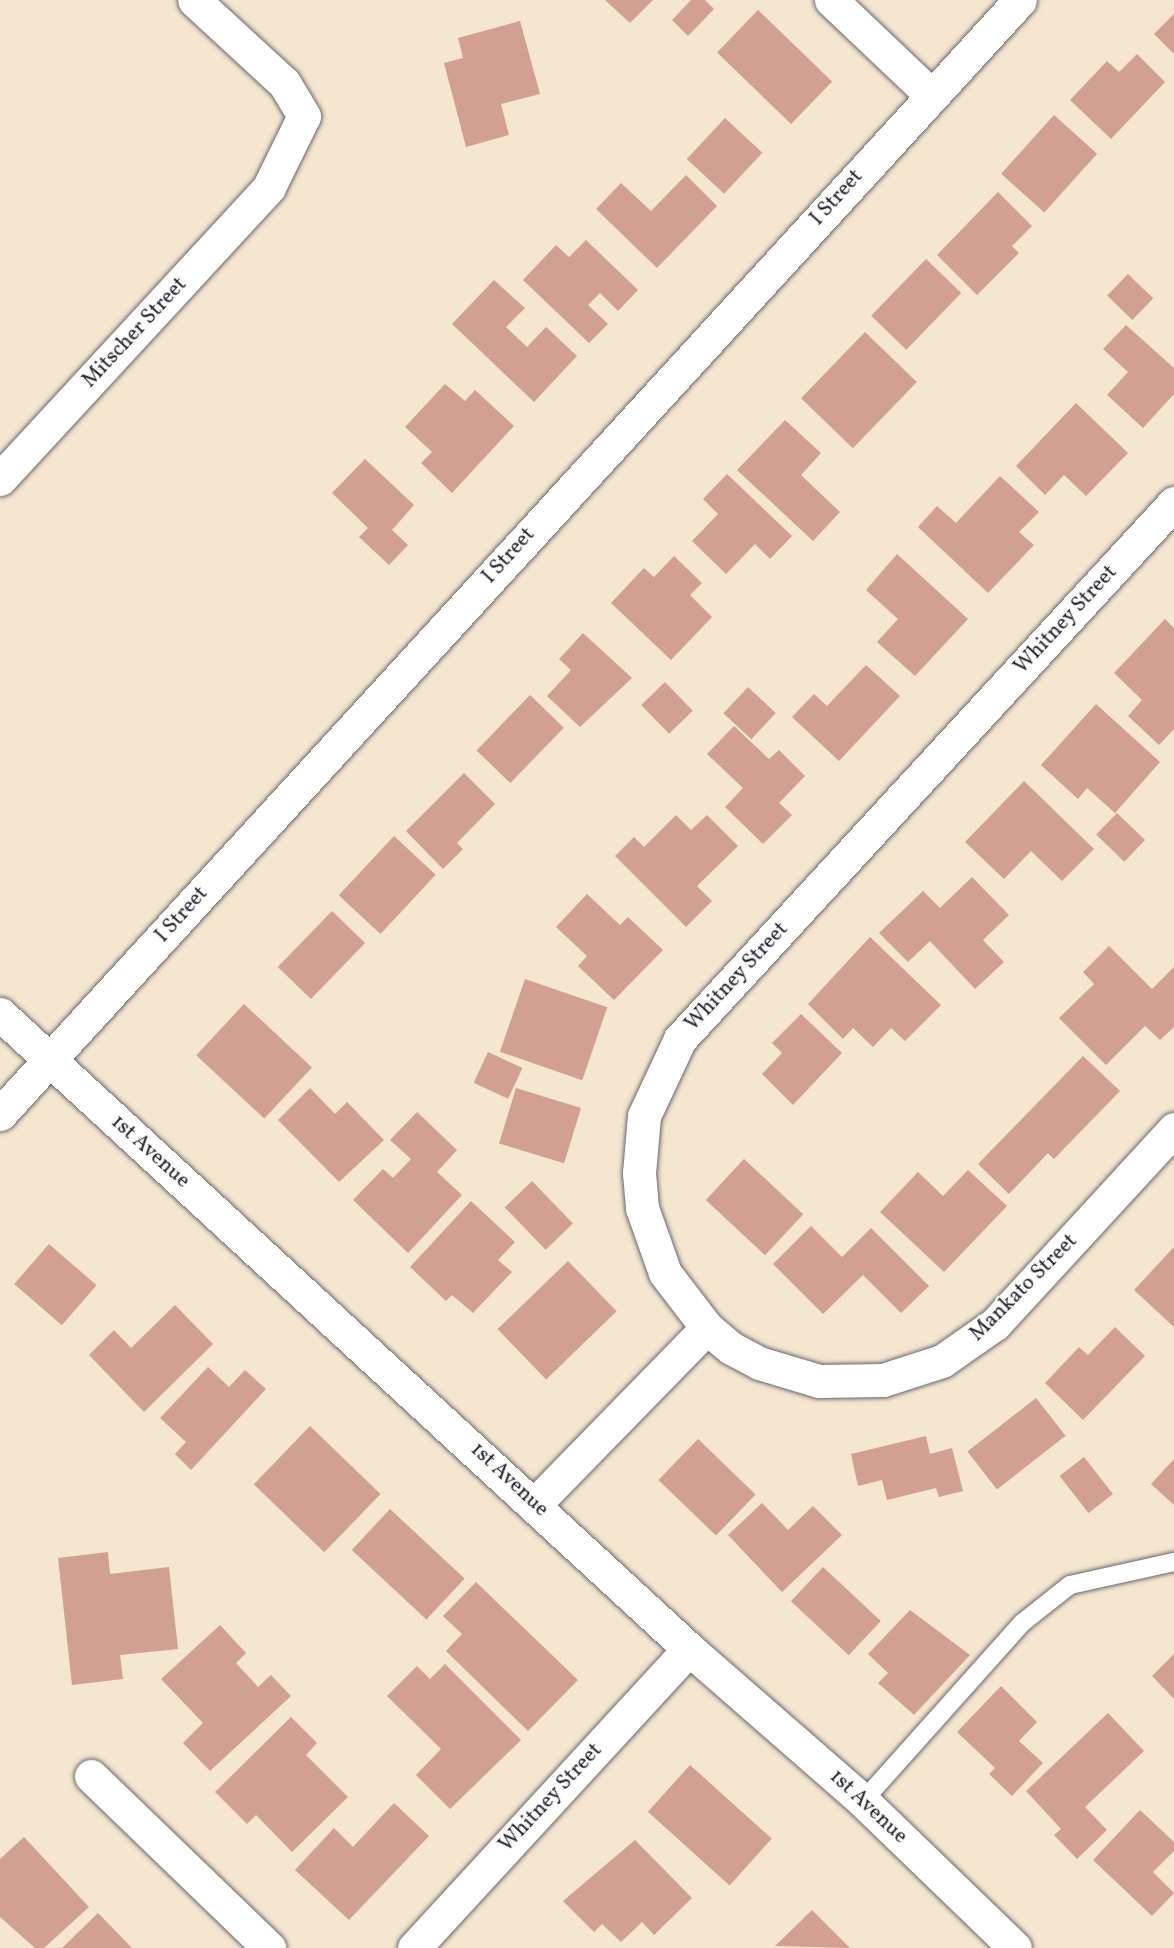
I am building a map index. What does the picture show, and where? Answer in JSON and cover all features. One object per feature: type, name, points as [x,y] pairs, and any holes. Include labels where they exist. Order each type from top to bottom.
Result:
[{"type":"street","name":"Mitscher Street","points":[[0,479],[269,187],[304,116],[284,83],[194,0]]},
{"type":"street","points":[[831,0],[931,95]]},
{"type":"street","name":"I Street","points":[[0,1114],[1020,0]]},
{"type":"street","name":"Whitney Street","points":[[707,1328],[665,1274],[642,1208],[640,1145],[665,1063],[680,1039],[1174,503]]},
{"type":"street","name":"1st Avenue","points":[[0,1014],[536,1503],[689,1649],[863,1801],[1015,1948]]},
{"type":"street","name":"Mankato Street","points":[[707,1328],[759,1363],[819,1381],[883,1380],[942,1361],[995,1324],[1174,1129]]},
{"type":"street","points":[[536,1503],[707,1328]]},
{"type":"street","name":"Whitney Street","points":[[414,1948],[689,1649]]},
{"type":"street","points":[[91,1776],[269,1948]]},
{"type":"lane","points":[[863,1801],[1022,1623],[1070,1585],[1174,1562]]},
{"type":"building","points":[[605,0],[653,0],[630,23]]},
{"type":"building","points":[[691,0],[705,0],[714,9],[688,36],[672,20]]},
{"type":"building","points":[[758,10],[832,82],[791,124],[717,52]]},
{"type":"building","points":[[1174,14],[1174,54],[1154,34]]},
{"type":"building","points":[[520,21],[540,94],[501,104],[509,135],[466,147],[444,63],[463,58],[458,38]]},
{"type":"building","points":[[1137,54],[1165,82],[1111,139],[1070,100],[1107,61],[1119,72]]},
{"type":"building","points":[[1054,115],[1097,154],[1044,213],[1001,174]]},
{"type":"building","points":[[725,118],[762,153],[724,194],[687,159]]},
{"type":"building","points":[[686,175],[717,206],[657,268],[596,209],[621,183],[651,211]]},
{"type":"building","points":[[998,192],[1032,226],[1012,246],[1019,253],[977,295],[937,255]]},
{"type":"building","points":[[586,240],[638,290],[618,311],[600,293],[588,305],[608,324],[589,343],[523,280],[556,245],[569,257]]},
{"type":"building","points":[[926,259],[961,293],[906,350],[871,316]]},
{"type":"building","points":[[1128,274],[1153,298],[1132,320],[1107,296]]},
{"type":"building","points":[[494,280],[525,308],[506,327],[527,347],[546,327],[577,356],[534,402],[452,324]]},
{"type":"building","points":[[1126,325],[1174,368],[1174,394],[1143,428],[1107,395],[1128,372],[1103,349]]},
{"type":"building","points":[[865,332],[917,382],[853,448],[801,398]]},
{"type":"building","points":[[445,384],[465,401],[475,390],[514,426],[452,493],[421,463],[432,452],[405,427]]},
{"type":"building","points":[[1076,403],[1128,453],[1086,496],[1064,475],[1045,495],[1016,466]]},
{"type":"building","points":[[785,420],[821,453],[801,475],[840,512],[813,541],[737,470]]},
{"type":"building","points":[[365,459],[414,505],[392,530],[408,545],[389,565],[359,537],[368,528],[332,493]]},
{"type":"building","points":[[727,474],[792,536],[770,559],[755,544],[726,574],[692,541],[718,514],[703,499]]},
{"type":"building","points":[[1000,476],[1039,512],[1019,532],[1034,545],[988,593],[918,527],[937,506],[956,523]]},
{"type":"building","points":[[897,554],[968,619],[915,676],[877,642],[898,619],[866,590]]},
{"type":"building","points":[[674,556],[702,583],[690,595],[712,617],[671,660],[611,603],[644,568],[654,577]]},
{"type":"building","points":[[1165,619],[1174,628],[1174,729],[1159,745],[1128,716],[1142,700],[1114,673]]},
{"type":"building","points":[[583,633],[632,678],[580,727],[547,696],[571,670],[559,659]]},
{"type":"building","points":[[866,665],[900,696],[839,761],[792,717],[814,694],[827,706]]},
{"type":"building","points":[[665,682],[693,711],[669,734],[641,705]]},
{"type":"building","points":[[748,687],[776,713],[751,739],[723,713]]},
{"type":"building","points":[[530,695],[564,728],[510,783],[477,750]]},
{"type":"building","points":[[1096,704],[1160,762],[1115,813],[1087,788],[1078,799],[1041,765]]},
{"type":"building","points":[[734,726],[769,759],[779,750],[805,776],[779,803],[792,815],[763,844],[725,807],[743,788],[707,754]]},
{"type":"building","points":[[464,773],[495,804],[457,843],[463,849],[443,869],[406,831]]},
{"type":"building","points":[[1024,781],[1094,849],[1062,881],[1031,851],[1004,879],[965,842]]},
{"type":"building","points":[[1117,813],[1145,840],[1124,862],[1096,835]]},
{"type":"building","points":[[676,815],[691,830],[707,815],[738,846],[697,886],[712,901],[686,927],[615,856],[634,837],[644,847]]},
{"type":"building","points":[[394,836],[436,875],[380,934],[339,895]]},
{"type":"building","points":[[972,877],[1009,915],[983,940],[1004,962],[975,989],[930,941],[908,962],[879,933],[923,891],[940,908]]},
{"type":"building","points":[[587,894],[620,925],[628,917],[663,950],[614,1000],[578,966],[587,956],[556,927]]},
{"type":"building","points":[[332,911],[365,943],[311,999],[278,967]]},
{"type":"building","points":[[870,937],[941,1005],[905,1041],[891,1028],[873,1047],[853,1028],[843,1039],[808,1004]]},
{"type":"building","points":[[1109,946],[1152,989],[1174,967],[1174,1027],[1160,1040],[1145,1026],[1106,1065],[1059,1018],[1094,984],[1083,972]]},
{"type":"building","points":[[525,979],[607,1007],[582,1080],[500,1052]]},
{"type":"building","points":[[244,1004],[312,1067],[264,1119],[196,1055]]},
{"type":"building","points":[[801,1014],[842,1053],[793,1105],[762,1074],[782,1053],[772,1043]]},
{"type":"building","points":[[488,1052],[522,1068],[508,1099],[474,1083]]},
{"type":"building","points":[[1083,1056],[1120,1091],[1054,1159],[1048,1153],[1009,1194],[978,1164]]},
{"type":"building","points":[[310,1088],[335,1114],[347,1102],[384,1140],[339,1182],[278,1120]]},
{"type":"building","points":[[516,1088],[581,1108],[564,1163],[499,1143]]},
{"type":"building","points":[[417,1112],[457,1150],[437,1172],[462,1195],[408,1253],[353,1200],[383,1169],[393,1178],[411,1159],[390,1140]]},
{"type":"building","points":[[744,1159],[803,1214],[765,1255],[706,1200]]},
{"type":"building","points":[[968,1170],[1007,1206],[944,1272],[880,1212],[918,1172],[943,1196]]},
{"type":"building","points":[[532,1181],[573,1223],[546,1250],[505,1207]]},
{"type":"building","points":[[471,1201],[515,1242],[498,1260],[512,1272],[473,1313],[452,1295],[446,1301],[410,1267]]},
{"type":"building","points":[[811,1226],[842,1257],[871,1228],[929,1286],[901,1313],[863,1275],[823,1314],[773,1264]]},
{"type":"building","points":[[49,1244],[97,1285],[62,1325],[14,1284]]},
{"type":"building","points":[[1174,1247],[1174,1327],[1134,1290]]},
{"type":"building","points":[[568,1261],[617,1311],[546,1379],[498,1329]]},
{"type":"building","points":[[175,1305],[213,1344],[144,1412],[89,1355],[114,1330],[131,1348]]},
{"type":"building","points":[[1115,1327],[1145,1356],[1083,1420],[1045,1383],[1079,1347],[1088,1355]]},
{"type":"building","points":[[208,1367],[229,1387],[245,1370],[266,1389],[191,1470],[175,1454],[186,1442],[160,1418]]},
{"type":"building","points":[[1036,1398],[1066,1436],[997,1489],[967,1452]]},
{"type":"building","points":[[310,1426],[380,1494],[324,1552],[254,1484]]},
{"type":"building","points":[[926,1436],[930,1454],[952,1448],[963,1491],[939,1497],[936,1488],[887,1500],[882,1480],[858,1486],[851,1454]]},
{"type":"building","points":[[698,1439],[756,1495],[716,1536],[658,1480]]},
{"type":"building","points":[[1084,1457],[1113,1494],[1089,1513],[1060,1476]]},
{"type":"building","points":[[1174,1459],[1174,1505],[1151,1484]]},
{"type":"building","points":[[762,1503],[788,1530],[813,1506],[842,1535],[782,1592],[728,1535]]},
{"type":"building","points":[[390,1509],[465,1579],[426,1620],[352,1550]]},
{"type":"building","points":[[108,1552],[110,1574],[169,1567],[178,1649],[120,1655],[123,1679],[72,1685],[58,1558]]},
{"type":"building","points":[[823,1567],[881,1621],[849,1655],[791,1601]]},
{"type":"building","points":[[476,1582],[578,1680],[528,1731],[446,1651],[462,1634],[443,1616]]},
{"type":"building","points":[[910,1610],[970,1655],[914,1715],[878,1683],[888,1673],[868,1654]]},
{"type":"building","points":[[220,1625],[246,1653],[236,1663],[258,1687],[271,1675],[291,1696],[210,1771],[183,1743],[203,1723],[161,1679]]},
{"type":"building","points":[[1174,1654],[1174,1699],[1152,1676]]},
{"type":"building","points":[[445,1664],[521,1740],[450,1809],[416,1775],[441,1749],[387,1696],[417,1666],[430,1679]]},
{"type":"building","points":[[1001,1686],[1037,1722],[1019,1741],[1043,1763],[1012,1796],[989,1774],[995,1768],[957,1732]]},
{"type":"building","points":[[1108,1713],[1144,1751],[1085,1807],[1107,1830],[1077,1859],[1054,1835],[1061,1829],[1026,1791]]},
{"type":"building","points":[[291,1717],[317,1743],[306,1755],[348,1797],[292,1852],[256,1815],[247,1824],[215,1792]]},
{"type":"building","points":[[690,1765],[772,1839],[730,1885],[648,1812]]},
{"type":"building","points":[[394,1803],[429,1836],[349,1920],[295,1870],[334,1828],[353,1847]]},
{"type":"building","points":[[1140,1810],[1174,1842],[1174,1851],[1153,1872],[1174,1893],[1152,1916],[1093,1860]]},
{"type":"building","points":[[24,1837],[89,1907],[44,1948],[35,1948],[0,1917],[0,1859]]},
{"type":"building","points":[[635,1840],[692,1898],[654,1935],[642,1922],[621,1942],[602,1924],[594,1932],[563,1901]]},
{"type":"building","points":[[812,1910],[850,1948],[775,1946]]},
{"type":"building","points":[[98,1913],[132,1948],[62,1948]]}]
